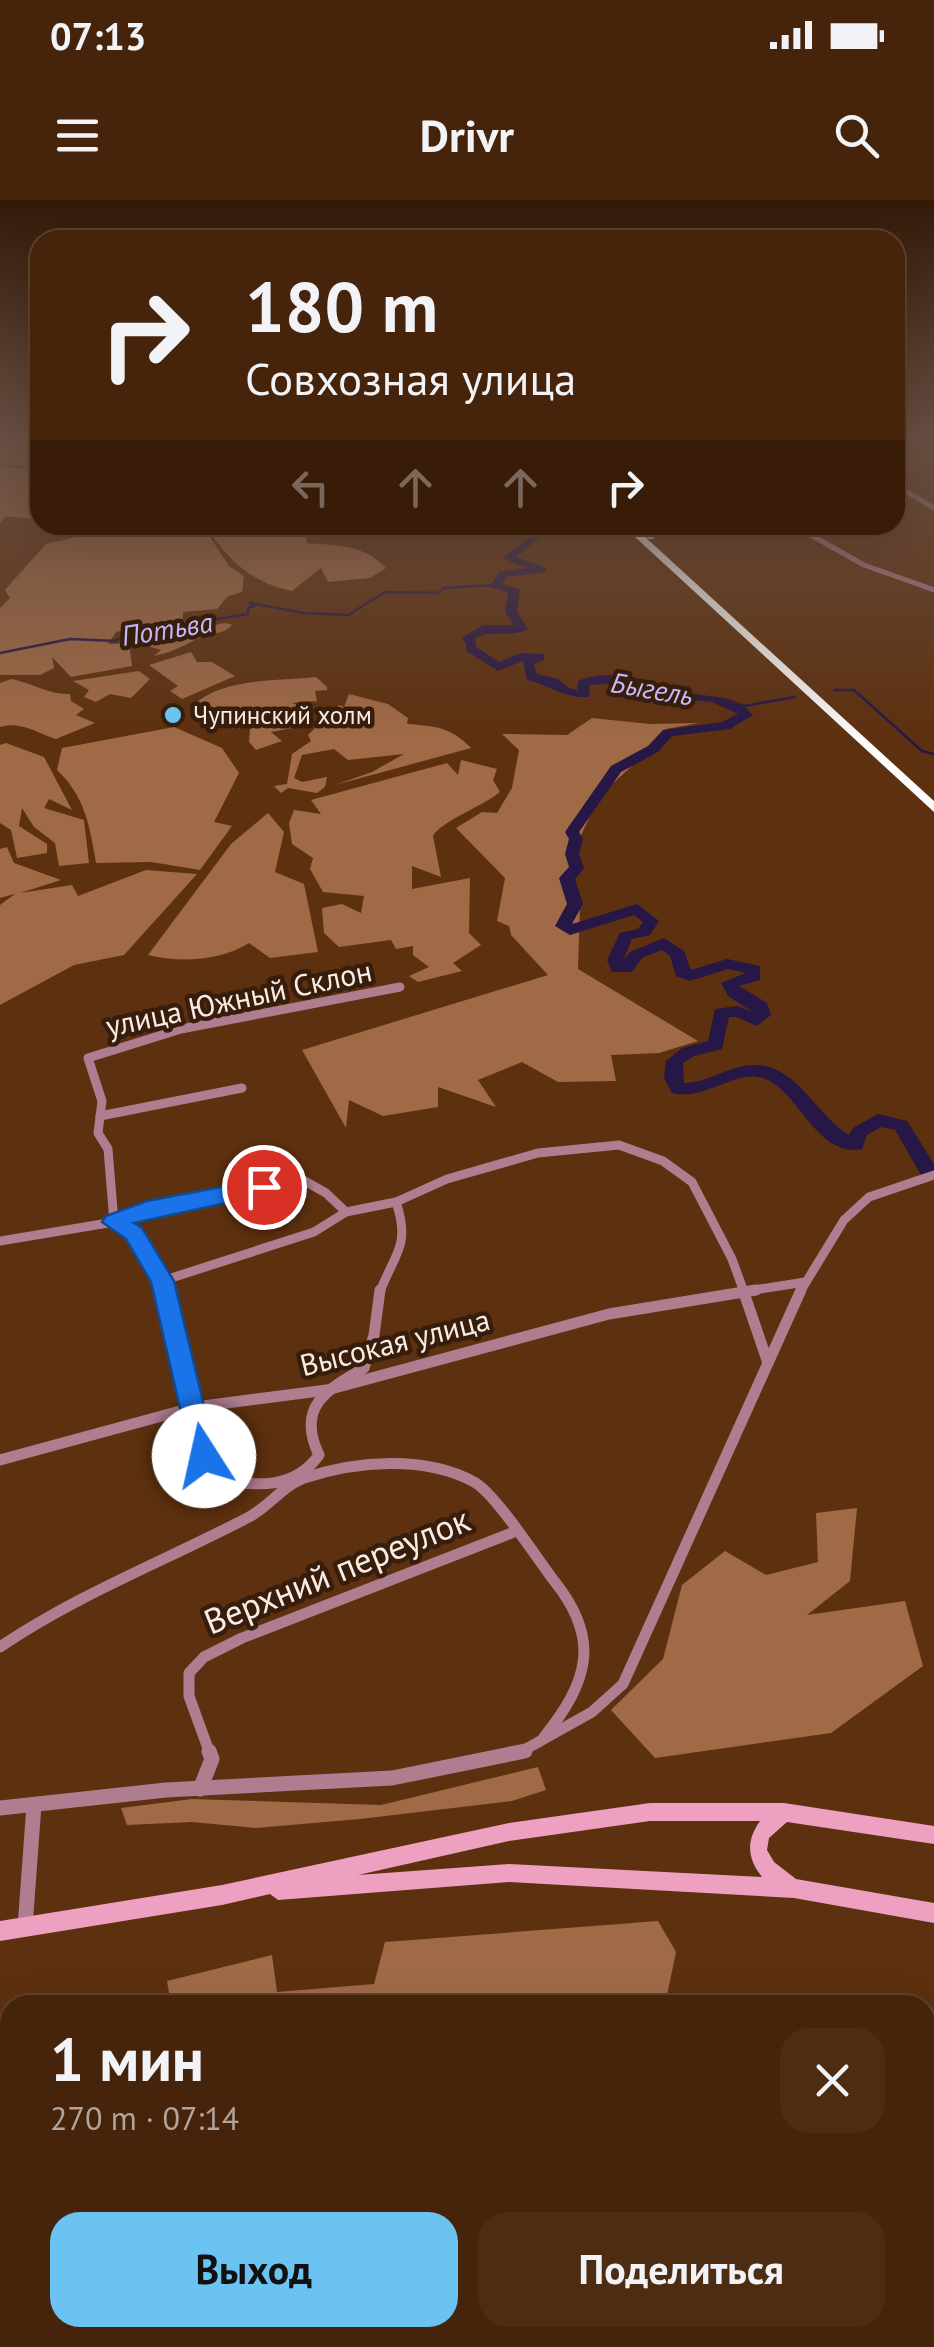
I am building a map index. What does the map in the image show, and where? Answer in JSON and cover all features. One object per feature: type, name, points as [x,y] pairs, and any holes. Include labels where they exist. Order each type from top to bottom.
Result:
[{"type":"highway","points":[[641,538],[934,808]]},
{"type":"highway","points":[[652,538],[934,795]]},
{"type":"street","points":[[816,538],[864,565],[934,590]]},
{"type":"street","name":"улица Южный Склон","points":[[100,1116],[102,1102],[88,1058],[98,1052],[181,1029],[400,987]]},
{"type":"street","points":[[114,1222],[108,1149],[98,1133],[100,1116],[242,1088]]},
{"type":"street","points":[[162,1281],[314,1232],[346,1212],[396,1202],[447,1178],[538,1153],[619,1145],[664,1161],[692,1182],[732,1259],[768,1364]]},
{"type":"street","points":[[0,1808],[200,1788],[392,1778],[522,1753],[592,1712],[622,1684],[804,1282],[844,1220],[869,1197],[934,1175]]},
{"type":"street","points":[[0,1242],[114,1222],[147,1209],[303,1180],[326,1192],[346,1212]]},
{"type":"street","points":[[352,1467],[334,1464],[320,1455],[310,1436],[312,1412],[327,1390],[364,1368],[374,1336],[380,1289],[402,1249],[403,1222],[396,1202]]},
{"type":"street","points":[[114,1222],[134,1234],[162,1281],[204,1456],[218,1480],[252,1486],[352,1467],[412,1464],[444,1468],[479,1484],[566,1595],[585,1634],[580,1677],[572,1702],[540,1741]]},
{"type":"street","name":"Высокая улица","points":[[0,1460],[195,1407],[327,1390],[608,1314],[804,1282]]},
{"type":"street","points":[[0,1647],[53,1611],[253,1514],[300,1479],[320,1455]]},
{"type":"street","name":"Верхний переулок","points":[[200,1788],[212,1760],[189,1696],[190,1673],[204,1656],[514,1532]]},
{"type":"street","points":[[25,1927],[34,1804]]},
{"type":"street","points":[[0,1931],[222,1895],[509,1832],[650,1812],[784,1812],[934,1835]]},
{"type":"street","points":[[784,1812],[759,1833],[756,1848],[771,1875],[794,1888]]},
{"type":"street","points":[[222,1895],[510,1873],[794,1888],[934,1913]]},
{"type":"shaded area","points":[[70,538],[211,538],[229,566],[244,576],[242,592],[228,596],[217,609],[183,612],[182,625],[153,623],[145,626],[146,633],[133,629],[116,632],[108,644],[129,643],[132,666],[71,677],[52,657],[54,668],[40,675],[0,675],[0,608],[10,598],[5,590],[46,544]]},
{"type":"shaded area","points":[[215,538],[306,538],[307,543],[360,550],[386,568],[370,578],[328,582],[321,568],[292,591],[252,575]]},
{"type":"shaded area","points":[[232,625],[154,656],[161,650],[141,644],[142,639],[159,632],[194,633],[193,628]]},
{"type":"shaded area","points":[[191,652],[197,662],[212,662],[235,676],[182,699],[170,691],[178,686],[149,665]]},
{"type":"shaded area","points":[[139,671],[150,679],[131,698],[110,694],[96,702],[84,697],[89,690],[73,681]]},
{"type":"shaded area","points":[[316,677],[327,687],[315,691],[317,701],[292,703],[311,710],[297,715],[307,719],[289,724],[298,727],[271,732],[282,741],[256,750],[249,742],[250,729],[258,721],[238,710],[230,714],[234,720],[226,719],[234,729],[191,717],[207,715],[194,705],[205,696],[234,685]]},
{"type":"shaded area","points":[[11,679],[70,694],[71,701],[84,709],[76,715],[95,723],[56,739],[22,727],[0,727],[0,683]]},
{"type":"shaded area","points":[[349,694],[388,704],[408,718],[407,724],[442,729],[471,748],[335,785],[372,772],[404,754],[348,760],[334,749],[302,755],[294,778],[302,782],[327,777],[325,787],[317,793],[288,788],[281,793],[274,786],[287,784],[292,754],[311,741],[308,735],[339,705],[344,707]]},
{"type":"shaded area","points":[[592,718],[650,724],[699,723],[666,729],[654,746],[600,795],[576,846],[571,884],[580,906],[578,969],[698,1041],[659,1053],[611,1055],[616,1081],[558,1082],[522,1062],[478,1080],[496,1107],[438,1087],[438,1107],[383,1116],[349,1100],[346,1128],[302,1050],[548,975],[511,935],[509,926],[497,921],[505,878],[456,828],[482,812],[497,813],[512,788],[519,750],[502,734],[567,735]]},
{"type":"shaded area","points":[[174,727],[222,748],[239,773],[214,822],[232,826],[200,870],[151,862],[96,863],[80,801],[57,770],[62,748]]},
{"type":"shaded area","points":[[6,743],[44,757],[72,810],[49,799],[44,808],[84,820],[89,863],[59,866],[55,843],[34,827],[22,808],[19,826],[47,844],[47,853],[17,858],[11,830],[0,823],[0,745]]},
{"type":"shaded area","points":[[461,760],[497,769],[493,780],[500,792],[437,830],[433,836],[441,877],[412,866],[412,889],[470,878],[469,933],[481,945],[453,963],[462,971],[418,982],[409,976],[429,967],[413,955],[413,946],[396,949],[391,940],[339,947],[324,933],[322,908],[342,904],[361,913],[364,896],[323,892],[310,869],[313,858],[292,844],[289,823],[294,810],[321,814],[311,800],[447,763],[458,775]]},
{"type":"shaded area","points":[[268,813],[284,832],[275,872],[304,884],[318,952],[270,958],[249,943],[226,954],[200,959],[148,955],[231,844]]},
{"type":"shaded area","points":[[7,847],[14,863],[61,880],[20,893],[72,885],[78,896],[146,870],[197,874],[124,955],[74,965],[0,1005],[0,905],[15,894],[0,898],[0,849]]},
{"type":"shaded area","points":[[857,1508],[850,1581],[807,1615],[905,1601],[923,1666],[831,1733],[655,1758],[611,1710],[663,1659],[682,1585],[725,1551],[766,1575],[818,1562],[816,1513]]},
{"type":"shaded area","points":[[538,1767],[546,1790],[512,1801],[360,1819],[256,1828],[192,1822],[127,1825],[121,1808],[192,1799],[381,1805]]},
{"type":"shaded area","points":[[658,1921],[676,1952],[667,1995],[169,1995],[167,1981],[272,1955],[277,1992],[374,1984],[385,1942]]},
{"type":"waterway","name":"Быгель","points":[[534,538],[508,558],[542,570],[503,574],[495,587],[514,589],[511,612],[522,629],[483,629],[467,638],[472,642],[470,648],[498,667],[520,657],[540,657],[528,662],[531,677],[554,682],[568,692],[585,694],[582,684],[587,681],[628,679],[642,684],[637,691],[712,698],[738,707],[747,715],[725,726],[668,733],[653,749],[616,769],[572,832],[576,839],[572,854],[577,868],[567,878],[575,904],[563,926],[570,930],[637,909],[651,921],[644,932],[626,936],[615,960],[618,968],[626,968],[636,955],[664,943],[678,954],[682,972],[690,976],[727,964],[754,970],[754,976],[729,983],[734,992],[761,1007],[763,1015],[757,1021],[738,1011],[721,1013],[716,1045],[688,1052],[675,1061],[673,1078],[678,1089],[762,1071],[784,1083],[824,1126],[845,1141],[856,1144],[859,1132],[878,1120],[901,1125],[928,1170]]},
{"type":"waterway","name":"Потьва","points":[[0,653],[70,639],[115,641],[248,614],[248,608],[254,606],[250,603],[304,613],[348,615],[385,592],[439,593],[443,588],[496,585]]},
{"type":"waterway","points":[[835,690],[854,690],[922,751],[934,754]]},
{"type":"waterway","points":[[739,707],[795,697]]},
{"type":"place","name":"Чупинский холм","points":[[173,715]]},
{"type":"route","points":[[204,1456],[162,1281],[134,1234],[114,1222],[147,1209],[264,1187]]}]
